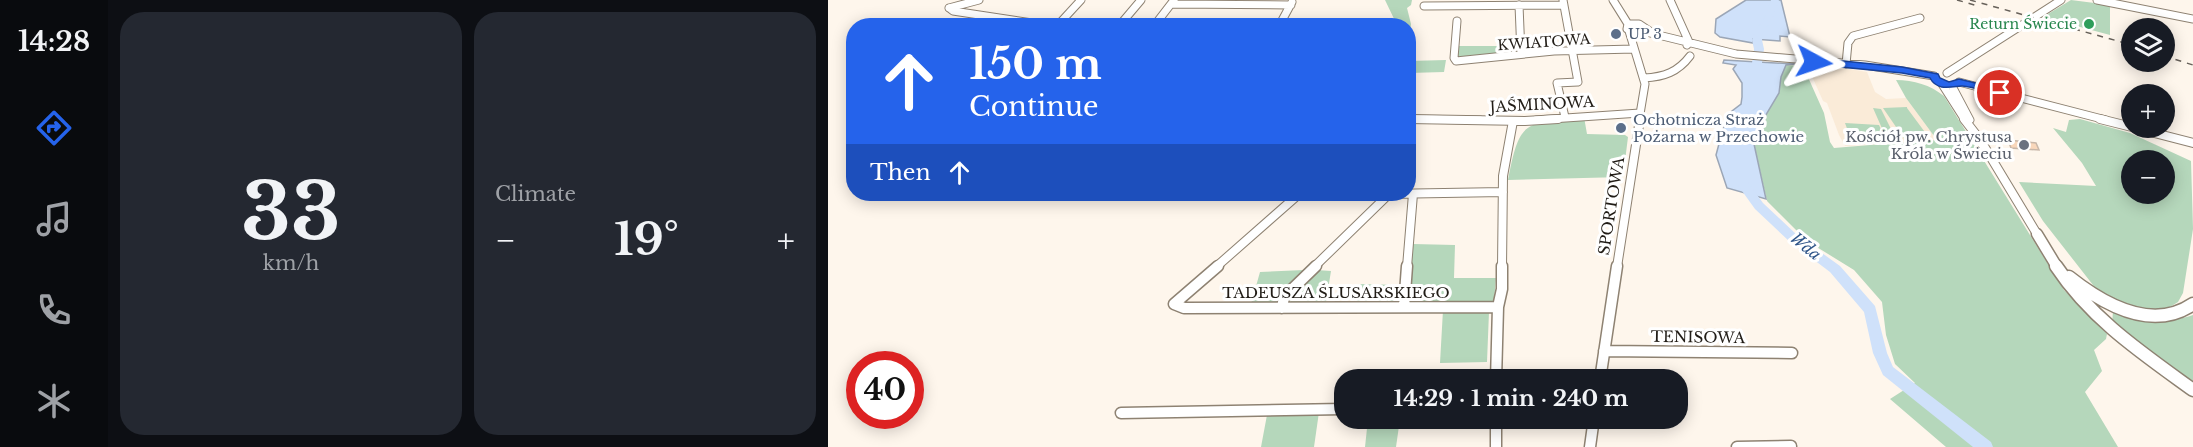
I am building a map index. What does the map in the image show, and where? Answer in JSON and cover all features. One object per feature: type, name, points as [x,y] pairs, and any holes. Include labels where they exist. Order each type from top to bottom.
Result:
[{"type":"main road","points":[[2037,234],[2080,298],[2126,341],[2193,390]]},
{"type":"main road","points":[[2057,266],[2093,295],[2132,312],[2167,315],[2184,311],[2193,304]]},
{"type":"street","points":[[979,0],[949,8],[953,11],[1000,18]]},
{"type":"street","points":[[1062,18],[1081,0]]},
{"type":"street","points":[[1126,18],[1141,0]]},
{"type":"street","points":[[1613,0],[1635,28],[1687,45],[1737,54],[1893,68],[1934,76],[1981,141]]},
{"type":"street","points":[[1670,0],[1689,42],[1687,45]]},
{"type":"street","points":[[1942,84],[1953,79],[1960,66],[2061,0]]},
{"type":"street","points":[[2097,0],[2193,19]]},
{"type":"street","points":[[1160,18],[1172,1],[1292,2],[1283,18]]},
{"type":"street","points":[[1424,6],[1563,2],[1578,82],[1557,83],[1565,117]]},
{"type":"street","points":[[1519,5],[1521,54]]},
{"type":"street","points":[[1846,64],[1848,43],[1853,36],[1920,18]]},
{"type":"street","points":[[1456,61],[1454,58],[1457,21]]},
{"type":"street","name":"SPORTOWA","points":[[1602,369],[1644,78],[1641,61],[1630,39],[1635,28]]},
{"type":"street","name":"KWIATOWA","points":[[1456,61],[1573,50],[1634,48]]},
{"type":"street","points":[[1644,78],[1668,76],[1681,67],[1690,56]]},
{"type":"street","points":[[1934,76],[1937,73],[2121,124]]},
{"type":"street","points":[[1953,79],[1981,141],[2037,234]]},
{"type":"street","name":"JAŚMINOWA","points":[[1416,118],[1513,121],[1640,113]]},
{"type":"street","points":[[1496,369],[1498,307],[1502,289],[1503,176],[1513,121]]},
{"type":"street","points":[[2175,138],[2193,142]]},
{"type":"street","points":[[1416,194],[1503,192]]},
{"type":"street","name":"TADEUSZA ŚLUSARSKIEGO","points":[[1291,201],[1174,304],[1184,308],[1498,307]]},
{"type":"street","points":[[1282,308],[1284,297],[1380,201]]},
{"type":"street","points":[[1404,307],[1412,201]]},
{"type":"street","name":"TENISOWA","points":[[1604,351],[1792,353]]},
{"type":"street","points":[[1121,413],[1334,409]]},
{"type":"street","points":[[1496,429],[1496,447]]},
{"type":"street","points":[[1590,447],[1592,429]]},
{"type":"street","points":[[1737,447],[1791,446]]},
{"type":"shaded area","points":[[1807,65],[1867,72],[1875,92],[1886,99],[1906,98],[1937,140],[1845,146],[1827,103],[1823,101]]},
{"type":"green space","points":[[1385,0],[1412,0],[1411,5],[1407,8],[1410,18],[1394,18]]},
{"type":"green space","name":"Return Świecie","points":[[2071,0],[2110,5],[2110,35],[2043,17]]},
{"type":"green space","points":[[1457,46],[1516,46],[1516,51],[1460,59],[1457,57]]},
{"type":"green space","points":[[1446,60],[1444,72],[1416,73],[1416,61]]},
{"type":"green space","points":[[1786,65],[1803,66],[1824,113],[1830,142],[1834,148],[1894,143],[1888,142],[1873,108],[1881,109],[1898,143],[1937,140],[1906,98],[1896,80],[1922,84],[1944,96],[2064,290],[2107,334],[2106,339],[2094,350],[2102,371],[2085,392],[2118,447],[1946,447],[1890,399],[1915,383],[1895,364],[1886,335],[1882,302],[1854,270],[1807,241],[1767,201],[1754,144],[1764,118],[1779,93],[1781,77]]},
{"type":"green space","points":[[1907,107],[1930,139],[1905,140],[1883,108]]},
{"type":"green space","points":[[1584,117],[1587,134],[1628,137],[1623,177],[1508,180],[1516,145],[1528,128],[1548,121]]},
{"type":"green space","points":[[2080,119],[2121,130],[2121,138],[2141,138],[2167,150],[2121,150],[2121,204],[2175,204],[2175,154],[2191,161],[2193,229],[2183,293],[2178,302],[2170,307],[2152,310],[2138,309],[2100,294],[2043,221],[2019,182],[2096,186],[2082,163],[2053,128],[2066,132],[2069,120]]},
{"type":"green space","points":[[1845,123],[1879,125],[1884,136],[1849,134]]},
{"type":"green space","points":[[1413,244],[1455,245],[1454,278],[1496,278],[1494,301],[1408,303]]},
{"type":"green space","points":[[1304,270],[1276,302],[1251,304],[1260,272]]},
{"type":"green space","points":[[1316,270],[1331,271],[1326,302],[1302,306],[1289,300],[1290,295]]},
{"type":"green space","points":[[1358,284],[1402,285],[1401,297],[1391,302],[1356,301]]},
{"type":"green space","points":[[1443,310],[1489,312],[1487,362],[1440,363]]},
{"type":"green space","points":[[2113,311],[2162,321],[2193,315],[2193,385],[2112,325]]},
{"type":"green space","points":[[1319,412],[1314,447],[1261,447],[1267,415]]},
{"type":"green space","points":[[1367,429],[1399,429],[1396,447],[1365,447]]},
{"type":"water","points":[[1746,0],[1781,0],[1790,37],[1780,36],[1780,41],[1753,39],[1753,43],[1720,37],[1715,33],[1716,19]]},
{"type":"water","points":[[1724,60],[1795,64],[1786,65],[1781,77],[1779,93],[1764,118],[1754,144],[1766,199],[1727,188],[1716,155],[1723,129],[1732,111],[1741,104],[1742,97],[1742,83],[1733,69],[1736,65],[1723,63]]},
{"type":"building","name":"Kościół pw. Chrystusa Króla w Świeciu","points":[[2008,140],[2036,143],[2039,150],[2011,148]]},
{"type":"waterway","name":"Wda","points":[[1757,63],[1759,49],[1757,40],[1760,29],[1767,22],[1775,0]]},
{"type":"waterway","name":"Wda","points":[[1743,184],[1759,206],[1793,238],[1835,269],[1870,310],[1880,353],[1888,371],[1985,447]]},
{"type":"railway","points":[[1957,0],[1978,6]]},
{"type":"railway","points":[[1970,0],[2121,42]]},
{"type":"railway","points":[[2175,59],[2193,65]]},
{"type":"place","name":"Return Świecie","points":[[2089,24]]},
{"type":"place","name":"UP 3","points":[[1616,34]]},
{"type":"place","name":"Ochotnicza Straż Pożarna w Przechowie","points":[[1621,128]]},
{"type":"place","name":"Kościół pw. Chrystusa Króla w Świeciu","points":[[2024,145]]},
{"type":"route","points":[[1814,62],[1902,70],[1934,76],[1942,84],[1955,85],[1959,82],[2000,93]]}]
